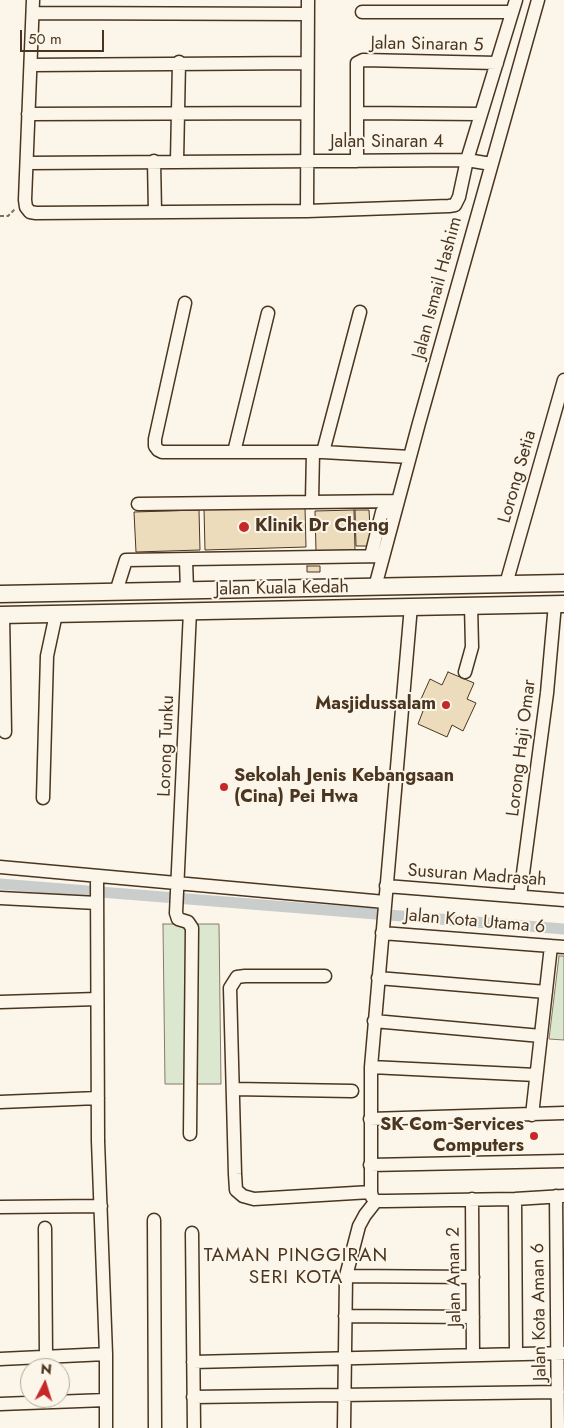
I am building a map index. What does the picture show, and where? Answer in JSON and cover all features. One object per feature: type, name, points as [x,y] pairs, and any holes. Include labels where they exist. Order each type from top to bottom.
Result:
[{"type":"main road","name":"Jalan Kuala Kedah","points":[[0,594],[564,584]]},
{"type":"main road","name":"Jalan Kuala Kedah","points":[[2,615],[559,604]]},
{"type":"street","points":[[33,0],[32,65],[24,200],[30,212],[36,214],[307,211],[455,205],[459,197],[467,160],[514,6],[362,12]]},
{"type":"street","points":[[307,211],[308,0]]},
{"type":"street","name":"Jalan Ismail Hashim","points":[[375,587],[377,556],[397,507],[538,0]]},
{"type":"street","points":[[33,13],[308,14]]},
{"type":"street","name":"Jalan Sinaran 5","points":[[358,113],[355,72],[357,62],[362,60],[497,64]]},
{"type":"street","points":[[32,65],[179,62],[308,63]]},
{"type":"street","points":[[177,161],[179,62]]},
{"type":"street","points":[[28,114],[307,113]]},
{"type":"street","points":[[358,160],[358,113],[481,114]]},
{"type":"street","name":"Jalan Sinaran 4","points":[[27,163],[467,160],[491,164]]},
{"type":"street","points":[[154,161],[156,212]]},
{"type":"street","points":[[186,303],[155,439],[155,446],[158,450],[162,452],[318,452],[410,457]]},
{"type":"street","points":[[312,501],[318,452],[360,312]]},
{"type":"street","points":[[234,452],[268,313]]},
{"type":"street","name":"Lorong Setia","points":[[506,584],[564,380]]},
{"type":"street","points":[[138,504],[312,501],[397,507]]},
{"type":"street","points":[[116,592],[126,560],[377,556]]},
{"type":"street","points":[[186,560],[187,591]]},
{"type":"street","name":"Lorong Haji Omar","points":[[520,896],[559,604]]},
{"type":"street","points":[[344,1428],[346,1276],[358,1226],[373,1196],[370,1165],[371,1067],[410,606]]},
{"type":"street","points":[[465,672],[472,647],[471,606]]},
{"type":"street","name":"Lorong Tunku","points":[[190,611],[176,913],[178,919],[188,922],[192,928],[190,1134]]},
{"type":"street","points":[[43,798],[47,656],[56,614]]},
{"type":"street","points":[[2,615],[4,732]]},
{"type":"street","points":[[0,867],[97,891]]},
{"type":"street","name":"Susuran Madrasah","points":[[386,886],[564,900]]},
{"type":"street","points":[[0,898],[97,891],[178,888],[385,906]]},
{"type":"street","points":[[97,891],[98,1098],[106,1354],[106,1428]]},
{"type":"street","name":"Jalan Kota Utama 6","points":[[383,928],[564,947]]},
{"type":"street","points":[[532,1115],[551,946]]},
{"type":"street","points":[[324,976],[237,977],[230,988],[236,1190],[243,1196],[254,1199],[373,1196],[472,1199],[560,1196]]},
{"type":"street","points":[[378,978],[546,992]]},
{"type":"street","points":[[0,1002],[97,999]]},
{"type":"street","points":[[374,1021],[541,1036]]},
{"type":"street","points":[[371,1067],[536,1075]]},
{"type":"street","points":[[233,1089],[352,1091]]},
{"type":"street","points":[[0,1102],[98,1098]]},
{"type":"street","points":[[370,1119],[564,1113]]},
{"type":"street","points":[[370,1165],[564,1160]]},
{"type":"street","name":"Jalan Kota Aman 6","points":[[558,1428],[561,1353],[560,1196]]},
{"type":"street","points":[[515,1198],[516,1354]]},
{"type":"street","name":"Jalan Aman 2","points":[[472,1199],[473,1355]]},
{"type":"street","points":[[0,1207],[101,1206]]},
{"type":"street","points":[[154,1220],[155,1428]]},
{"type":"street","points":[[45,1228],[46,1357]]},
{"type":"street","points":[[192,1233],[194,1428]]},
{"type":"street","points":[[346,1276],[473,1277]]},
{"type":"street","points":[[345,1316],[473,1317]]},
{"type":"street","points":[[193,1362],[561,1353]]},
{"type":"street","points":[[0,1359],[106,1354]]},
{"type":"street","points":[[194,1397],[558,1392]]},
{"type":"street","points":[[0,1404],[106,1400]]},
{"type":"path","points":[[0,216],[8,216],[24,200]]},
{"type":"green space","points":[[163,924],[219,924],[221,1084],[165,1084]]},
{"type":"green space","points":[[559,956],[564,956],[564,1040],[549,1039]]},
{"type":"building","points":[[305,507],[306,547],[205,550],[204,509]]},
{"type":"building","points":[[199,510],[200,550],[136,552],[134,512]]},
{"type":"building","points":[[354,510],[355,550],[316,551],[315,511]]},
{"type":"building","points":[[355,510],[369,510],[371,546],[356,546]]},
{"type":"building","points":[[307,566],[320,566],[320,572],[307,572]]},
{"type":"building","name":"Masjidussalam","points":[[448,672],[474,683],[467,699],[476,703],[463,731],[452,725],[447,737],[418,724],[423,711],[417,708],[430,679],[442,685]]},
{"type":"waterway","points":[[0,884],[564,929]]},
{"type":"place","name":"Klinik Dr Cheng","points":[[244,527]]},
{"type":"place","name":"Masjidussalam","points":[[446,705]]},
{"type":"place","name":"Sekolah Jenis Kebangsaan (Cina) Pei Hwa","points":[[224,787]]},
{"type":"place","name":"SK Com Services Computers","points":[[534,1136]]},
{"type":"district","name":"TAMAN PINGGIRAN SERI KOTA","points":[[296,1267]]}]
